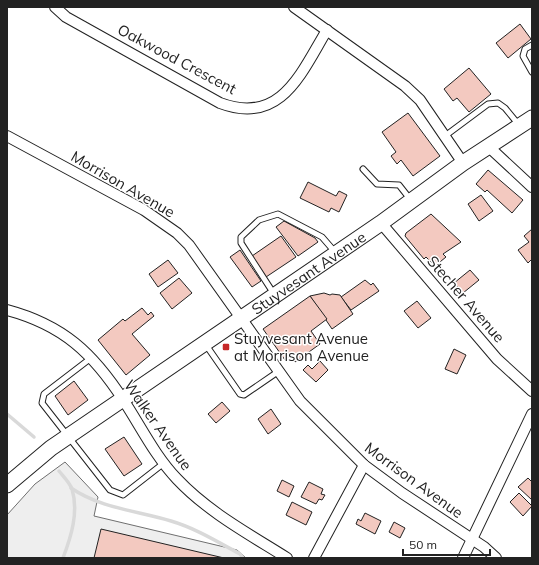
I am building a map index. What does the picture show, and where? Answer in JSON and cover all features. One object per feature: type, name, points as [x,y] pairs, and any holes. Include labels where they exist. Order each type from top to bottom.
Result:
[{"type":"main road","name":"Stuyvesant Avenue","points":[[7,485],[27,466],[68,436],[382,224],[463,163],[532,118]]},
{"type":"street","name":"Oakwood Crescent","points":[[55,7],[66,17],[220,103],[239,108],[264,106],[276,101],[286,94],[295,84],[327,30]]},
{"type":"street","points":[[294,7],[406,86],[420,100],[463,163]]},
{"type":"street","name":"Morrison Avenue","points":[[7,136],[144,210],[177,233],[189,245],[300,401],[364,465],[472,539],[496,558]]},
{"type":"street","points":[[489,147],[532,187]]},
{"type":"street","name":"Stecher Avenue","points":[[382,224],[497,359],[532,391]]},
{"type":"street","name":"Walker Avenue","points":[[7,310],[39,321],[56,329],[91,358],[123,400],[164,463],[176,478],[208,508],[287,558]]},
{"type":"street","points":[[463,558],[532,414]]},
{"type":"street","points":[[314,558],[364,465]]},
{"type":"lane","points":[[532,45],[526,49],[523,56],[532,72]]},
{"type":"lane","points":[[445,136],[488,104],[498,103],[505,108],[520,126]]},
{"type":"lane","points":[[363,169],[377,184],[399,185],[412,201]]},
{"type":"lane","points":[[276,296],[241,243],[242,237],[259,220],[278,214],[322,237],[336,254]]},
{"type":"lane","points":[[205,344],[240,394],[244,395],[279,371]]},
{"type":"lane","points":[[91,358],[44,394],[42,397],[42,403],[110,490],[114,493],[123,495],[164,463]]},
{"type":"shaded area","points":[[65,462],[98,497],[94,516],[237,550],[246,558],[7,558],[7,515],[35,484]]},
{"type":"building","points":[[520,24],[531,39],[508,58],[496,43]]},
{"type":"building","points":[[469,68],[491,94],[469,112],[457,98],[453,101],[444,89]]},
{"type":"building","points":[[408,113],[440,156],[413,176],[401,160],[397,164],[391,156],[396,152],[382,132]]},
{"type":"building","points":[[488,170],[523,200],[512,213],[487,190],[485,192],[476,184]]},
{"type":"building","points":[[308,182],[336,196],[339,191],[347,195],[339,212],[331,208],[329,212],[300,198]]},
{"type":"building","points":[[481,195],[493,211],[479,221],[468,204]]},
{"type":"building","points":[[431,214],[461,242],[443,254],[446,257],[435,266],[426,257],[424,259],[405,236],[406,233]]},
{"type":"building","points":[[284,221],[315,238],[318,242],[298,256],[276,227]]},
{"type":"building","points":[[532,229],[532,259],[528,263],[518,250],[529,242],[524,236]]},
{"type":"building","points":[[281,236],[296,257],[266,277],[252,256]]},
{"type":"building","points":[[240,250],[261,281],[252,287],[230,257]]},
{"type":"building","points":[[168,260],[178,273],[158,287],[149,274]]},
{"type":"building","points":[[470,270],[479,280],[463,293],[454,283]]},
{"type":"building","points":[[179,278],[192,293],[172,309],[160,293]]},
{"type":"building","points":[[365,280],[371,285],[373,283],[379,291],[351,310],[341,297]]},
{"type":"building","points":[[324,293],[330,295],[340,295],[353,314],[332,329],[310,296]]},
{"type":"building","points":[[310,296],[327,319],[311,331],[320,344],[295,362],[291,356],[285,360],[263,329]]},
{"type":"building","points":[[417,301],[431,318],[418,328],[404,311]]},
{"type":"building","points":[[142,308],[148,315],[151,312],[154,316],[132,334],[150,355],[126,375],[98,340],[123,319],[125,321]]},
{"type":"building","points":[[454,349],[466,355],[457,374],[445,369]]},
{"type":"building","points":[[320,361],[328,370],[316,382],[303,370],[308,365],[312,369]]},
{"type":"building","points":[[74,381],[88,400],[68,415],[55,396]]},
{"type":"building","points":[[222,402],[230,411],[216,423],[208,414]]},
{"type":"building","points":[[271,409],[281,424],[268,434],[258,419]]},
{"type":"building","points":[[124,437],[142,464],[124,476],[105,449]]},
{"type":"building","points":[[528,478],[532,482],[532,500],[518,487]]},
{"type":"building","points":[[282,480],[294,486],[289,497],[277,491]]},
{"type":"building","points":[[309,482],[323,489],[321,494],[325,495],[322,500],[319,499],[316,504],[301,497]]},
{"type":"building","points":[[519,493],[532,506],[523,516],[510,502]]},
{"type":"building","points":[[292,502],[312,512],[306,525],[286,515]]},
{"type":"building","points":[[365,513],[381,521],[375,534],[356,524],[358,519],[361,521]]},
{"type":"building","points":[[394,522],[405,528],[400,538],[389,532]]},
{"type":"building","points":[[101,529],[224,558],[94,558]]},
{"type":"waterway","points":[[7,414],[34,437]]},
{"type":"waterway","points":[[59,471],[72,489],[75,507],[69,542],[63,558]]},
{"type":"waterway","points":[[71,488],[82,495],[107,505],[189,527],[240,554],[243,558]]},
{"type":"place","name":"Stuyvesant Avenue at Morrison Avenue","points":[[226,347]]}]
